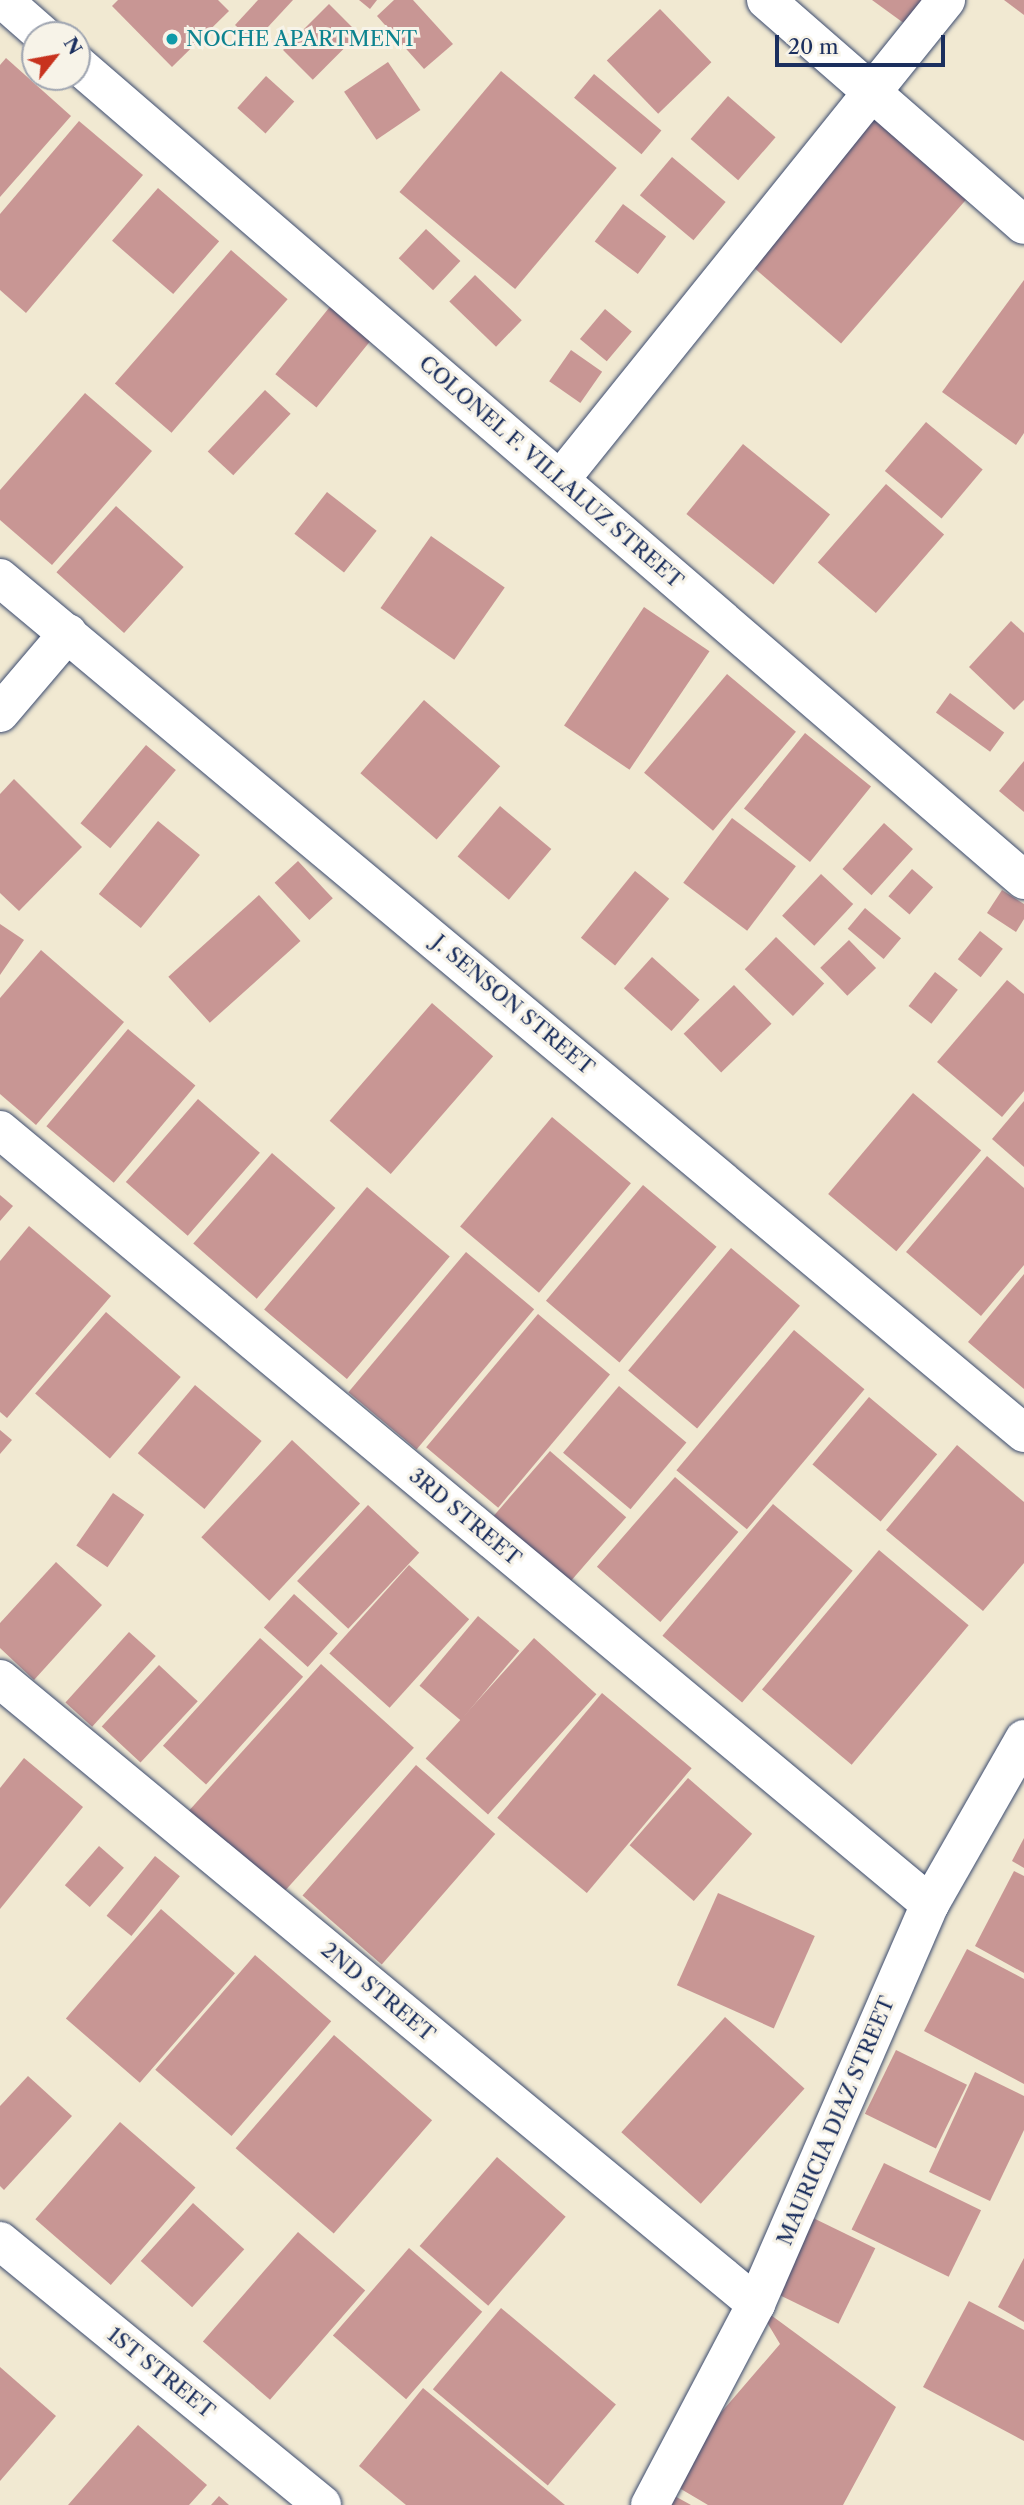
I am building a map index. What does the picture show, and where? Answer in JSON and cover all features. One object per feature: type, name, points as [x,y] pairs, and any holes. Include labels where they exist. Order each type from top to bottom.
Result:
[{"type":"street","points":[[3,0],[28,21]]},
{"type":"street","points":[[766,0],[1024,225]]},
{"type":"street","points":[[560,480],[870,91],[946,0]]},
{"type":"street","name":"COLONEL F. VILLALUZ STREET","points":[[91,76],[1024,880]]},
{"type":"street","name":"J. SENSON STREET","points":[[0,578],[1024,1433]]},
{"type":"street","points":[[0,713],[68,633]]},
{"type":"street","name":"3RD STREET","points":[[0,1130],[930,1904]]},
{"type":"street","name":"2ND STREET","points":[[0,1679],[756,2304]]},
{"type":"street","name":"MAURICIA DIAZ STREET","points":[[650,2505],[756,2304],[930,1904],[1024,1739]]},
{"type":"street","name":"1ST STREET","points":[[0,2241],[323,2505]]},
{"type":"building","name":"NOCHE APARTMENT","points":[[118,0],[218,0],[229,11],[172,67],[112,6]]},
{"type":"building","points":[[258,0],[293,0],[254,42],[235,25]]},
{"type":"building","points":[[359,0],[377,0],[370,9]]},
{"type":"building","points":[[394,0],[413,0],[453,44],[424,69],[377,16]]},
{"type":"building","points":[[872,0],[922,0],[905,24]]},
{"type":"building","points":[[1004,0],[1024,0],[1024,15]]},
{"type":"building","points":[[329,4],[359,34],[313,80],[283,50]]},
{"type":"building","points":[[660,9],[711,62],[658,114],[607,60]]},
{"type":"building","points":[[6,58],[21,71],[21,91],[43,91],[71,116],[0,197],[0,65]]},
{"type":"building","points":[[388,62],[420,110],[376,140],[344,92]]},
{"type":"building","points":[[501,71],[617,168],[515,289],[399,192]]},
{"type":"building","points":[[594,74],[661,131],[641,154],[574,98]]},
{"type":"building","points":[[266,76],[294,101],[265,133],[237,108]]},
{"type":"building","points":[[728,96],[776,137],[738,180],[691,139]]},
{"type":"building","points":[[866,112],[966,199],[841,343],[741,256]]},
{"type":"building","points":[[79,121],[143,175],[26,313],[0,290],[0,214]]},
{"type":"building","points":[[672,157],[726,202],[693,240],[640,195]]},
{"type":"building","points":[[158,188],[219,241],[173,294],[112,241]]},
{"type":"building","points":[[623,204],[666,236],[638,274],[595,242]]},
{"type":"building","points":[[426,229],[460,261],[433,290],[399,258]]},
{"type":"building","points":[[231,250],[288,299],[171,433],[115,384]]},
{"type":"building","points":[[475,275],[522,320],[496,347],[449,302]]},
{"type":"building","points":[[1024,280],[1024,433],[1016,445],[942,392]]},
{"type":"building","points":[[337,298],[378,331],[317,408],[275,374]]},
{"type":"building","points":[[605,309],[632,331],[607,361],[580,339]]},
{"type":"building","points":[[571,350],[602,372],[580,403],[549,381]]},
{"type":"building","points":[[265,390],[291,414],[233,475],[208,451]]},
{"type":"building","points":[[85,393],[152,451],[52,565],[0,520],[0,490]]},
{"type":"building","points":[[926,422],[983,470],[942,519],[885,471]]},
{"type":"building","points":[[743,444],[830,514],[773,584],[686,514]]},
{"type":"building","points":[[886,484],[944,535],[876,613],[818,562]]},
{"type":"building","points":[[327,492],[377,531],[344,573],[294,534]]},
{"type":"building","points":[[116,506],[184,567],[124,633],[56,572]]},
{"type":"building","points":[[431,536],[505,588],[454,660],[381,608]]},
{"type":"building","points":[[644,607],[709,651],[630,770],[564,726]]},
{"type":"building","points":[[1011,621],[1024,633],[1024,700],[1014,710],[969,667]]},
{"type":"building","points":[[727,674],[796,732],[713,831],[644,773]]},
{"type":"building","points":[[950,693],[1004,732],[990,752],[936,712]]},
{"type":"building","points":[[424,700],[500,766],[437,839],[360,773]]},
{"type":"building","points":[[805,733],[871,786],[810,862],[744,808]]},
{"type":"building","points":[[146,745],[176,770],[110,848],[80,823]]},
{"type":"building","points":[[1024,761],[1024,812],[999,791]]},
{"type":"building","points":[[14,779],[82,847],[19,911],[0,893],[0,794]]},
{"type":"building","points":[[500,806],[551,849],[509,900],[458,857]]},
{"type":"building","points":[[732,818],[796,866],[747,931],[683,883]]},
{"type":"building","points":[[158,821],[200,855],[141,928],[99,894]]},
{"type":"building","points":[[884,823],[913,849],[871,895],[843,869]]},
{"type":"building","points":[[298,861],[333,898],[309,920],[275,883]]},
{"type":"building","points":[[912,869],[933,887],[910,915],[888,896]]},
{"type":"building","points":[[635,871],[669,899],[615,966],[581,938]]},
{"type":"building","points":[[821,874],[853,904],[814,946],[782,916]]},
{"type":"building","points":[[1002,890],[1024,904],[1024,919],[1016,932],[987,913]]},
{"type":"building","points":[[259,895],[300,941],[210,1023],[168,977]]},
{"type":"building","points":[[865,908],[901,938],[884,959],[848,929]]},
{"type":"building","points":[[0,924],[24,940],[0,975]]},
{"type":"building","points":[[980,931],[1003,949],[981,977],[958,959]]},
{"type":"building","points":[[776,937],[824,984],[793,1016],[745,969]]},
{"type":"building","points":[[849,940],[876,968],[847,996],[820,968]]},
{"type":"building","points":[[41,950],[124,1022],[36,1125],[0,1094],[0,998]]},
{"type":"building","points":[[652,957],[700,1000],[671,1031],[624,988]]},
{"type":"building","points":[[935,972],[958,990],[931,1024],[909,1006]]},
{"type":"building","points":[[1007,980],[1024,994],[1024,1091],[1002,1117],[937,1062]]},
{"type":"building","points":[[734,985],[772,1024],[721,1072],[684,1034]]},
{"type":"building","points":[[432,1003],[493,1056],[391,1174],[330,1121]]},
{"type":"building","points":[[128,1029],[195,1086],[114,1183],[46,1126]]},
{"type":"building","points":[[913,1093],[981,1150],[896,1251],[828,1194]]},
{"type":"building","points":[[198,1099],[260,1153],[188,1236],[126,1182]]},
{"type":"building","points":[[1024,1101],[1024,1167],[992,1139]]},
{"type":"building","points":[[552,1117],[631,1183],[539,1293],[460,1227]]},
{"type":"building","points":[[272,1153],[335,1208],[257,1299],[193,1244]]},
{"type":"building","points":[[987,1156],[1024,1188],[1024,1265],[981,1316],[906,1252]]},
{"type":"building","points":[[643,1185],[717,1247],[619,1362],[546,1301]]},
{"type":"building","points":[[367,1187],[450,1256],[347,1379],[264,1310]]},
{"type":"building","points":[[0,1195],[13,1206],[0,1221]]},
{"type":"building","points":[[29,1226],[111,1296],[7,1418],[0,1412],[0,1261]]},
{"type":"building","points":[[731,1248],[800,1306],[697,1428],[628,1371]]},
{"type":"building","points":[[466,1252],[534,1309],[417,1449],[348,1392]]},
{"type":"building","points":[[1024,1274],[1024,1389],[968,1342]]},
{"type":"building","points":[[106,1312],[181,1377],[110,1458],[35,1394]]},
{"type":"building","points":[[538,1314],[610,1374],[498,1508],[426,1447]]},
{"type":"building","points":[[794,1330],[864,1389],[747,1529],[676,1470]]},
{"type":"building","points":[[195,1385],[262,1441],[204,1509],[138,1453]]},
{"type":"building","points":[[619,1386],[686,1443],[630,1509],[563,1453]]},
{"type":"building","points":[[869,1397],[937,1454],[881,1522],[812,1464]]},
{"type":"building","points":[[0,1430],[12,1440],[0,1454]]},
{"type":"building","points":[[292,1440],[360,1503],[269,1601],[201,1537]]},
{"type":"building","points":[[957,1445],[1024,1502],[1024,1563],[983,1611],[886,1530]]},
{"type":"building","points":[[550,1451],[626,1517],[570,1582],[494,1516]]},
{"type":"building","points":[[675,1477],[738,1532],[660,1622],[597,1567]]},
{"type":"building","points":[[113,1493],[144,1515],[107,1567],[76,1545]]},
{"type":"building","points":[[773,1504],[853,1571],[742,1703],[662,1636]]},
{"type":"building","points":[[368,1505],[419,1553],[348,1629],[297,1581]]},
{"type":"building","points":[[879,1550],[969,1625],[852,1765],[762,1689]]},
{"type":"building","points":[[56,1562],[102,1605],[34,1680],[0,1648],[0,1623]]},
{"type":"building","points":[[409,1565],[469,1619],[390,1708],[329,1653]]},
{"type":"building","points":[[294,1594],[338,1633],[308,1667],[264,1627]]},
{"type":"building","points":[[478,1616],[519,1651],[461,1720],[420,1686]]},
{"type":"building","points":[[129,1632],[156,1656],[92,1727],[65,1703]]},
{"type":"building","points":[[260,1638],[303,1677],[206,1785],[163,1746]]},
{"type":"building","points":[[534,1638],[596,1694],[488,1815],[426,1758]]},
{"type":"building","points":[[321,1664],[414,1748],[280,1896],[187,1813]]},
{"type":"building","points":[[159,1665],[198,1701],[140,1763],[102,1726]]},
{"type":"building","points":[[602,1693],[692,1768],[587,1893],[497,1818]]},
{"type":"building","points":[[24,1758],[83,1807],[0,1909],[0,1788]]},
{"type":"building","points":[[416,1765],[495,1834],[382,1964],[303,1896]]},
{"type":"building","points":[[688,1778],[752,1834],[694,1901],[630,1845]]},
{"type":"building","points":[[1024,1838],[1024,1868],[1012,1861]]},
{"type":"building","points":[[99,1846],[124,1868],[90,1907],[65,1885]]},
{"type":"building","points":[[155,1856],[180,1876],[131,1936],[107,1916]]},
{"type":"building","points":[[1014,1871],[1024,1876],[1024,1973],[975,1946]]},
{"type":"building","points":[[718,1893],[815,1936],[774,2028],[677,1985]]},
{"type":"building","points":[[161,1909],[235,1973],[140,2083],[66,2018]]},
{"type":"building","points":[[967,1949],[1024,1979],[1024,2084],[924,2031]]},
{"type":"building","points":[[255,1955],[331,2021],[232,2136],[155,2070]]},
{"type":"building","points":[[725,2017],[805,2089],[701,2204],[621,2132]]},
{"type":"building","points":[[334,2035],[432,2120],[334,2233],[236,2148]]},
{"type":"building","points":[[896,2050],[967,2085],[936,2148],[865,2114]]},
{"type":"building","points":[[975,2072],[1024,2096],[1024,2130],[990,2201],[929,2172]]},
{"type":"building","points":[[28,2076],[72,2116],[4,2190],[0,2186],[0,2106]]},
{"type":"building","points":[[120,2122],[195,2188],[111,2285],[35,2219]]},
{"type":"building","points":[[497,2157],[566,2217],[488,2306],[420,2246]]},
{"type":"building","points":[[884,2163],[981,2210],[949,2277],[852,2230]]},
{"type":"building","points":[[193,2203],[244,2249],[192,2307],[141,2261]]},
{"type":"building","points":[[807,2215],[875,2248],[838,2324],[770,2290]]},
{"type":"building","points":[[298,2232],[365,2290],[270,2400],[203,2341]]},
{"type":"building","points":[[409,2248],[482,2312],[406,2399],[333,2336]]},
{"type":"building","points":[[1024,2258],[1024,2322],[998,2307]]},
{"type":"building","points":[[969,2301],[1024,2330],[1024,2441],[923,2387]]},
{"type":"building","points":[[756,2304],[896,2407],[843,2505],[708,2505],[664,2479],[780,2344]]},
{"type":"building","points":[[501,2308],[616,2404],[548,2486],[433,2389]]},
{"type":"building","points":[[0,2367],[56,2416],[0,2481]]},
{"type":"building","points":[[423,2388],[565,2505],[406,2505],[359,2466]]},
{"type":"building","points":[[138,2425],[207,2485],[189,2505],[68,2505]]},
{"type":"building","points":[[671,2494],[691,2505],[666,2505]]},
{"type":"building","points":[[219,2496],[229,2505],[211,2505]]},
{"type":"place","name":"NOCHE APARTMENT","points":[[172,39]]}]
